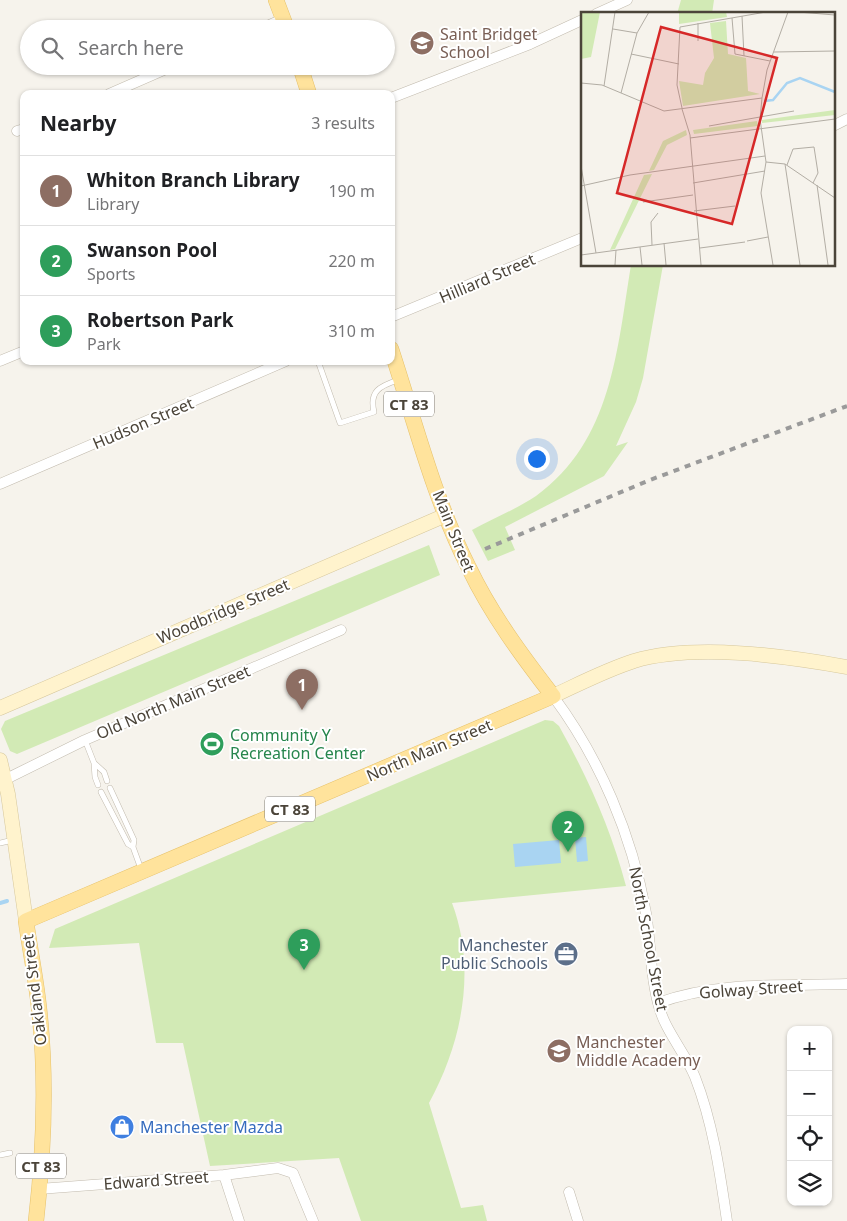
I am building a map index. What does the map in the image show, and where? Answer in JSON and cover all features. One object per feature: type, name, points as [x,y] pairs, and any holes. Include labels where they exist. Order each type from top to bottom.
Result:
[{"type":"main road","points":[[276,0],[284,20]]},
{"type":"main road","points":[[303,75],[308,90]]},
{"type":"main road","name":"Main Street","points":[[395,361],[446,515],[477,584],[515,643],[553,696]]},
{"type":"main road","name":"Woodbridge Street","points":[[0,708],[446,515]]},
{"type":"main road","name":"North Main Street","points":[[26,922],[634,661],[678,652],[710,652],[807,660],[847,667]]},
{"type":"main road","name":"Oakland Street","points":[[0,760],[16,839],[39,1009],[43,1080],[36,1221]]},
{"type":"street","points":[[600,12],[627,0]]},
{"type":"street","points":[[395,96],[530,44],[581,20]]},
{"type":"street","points":[[118,90],[152,75]]},
{"type":"street","points":[[834,126],[847,119]]},
{"type":"street","name":"Hilliard Street","points":[[395,315],[581,238]]},
{"type":"street","points":[[0,361],[20,353]]},
{"type":"street","name":"Hudson Street","points":[[0,484],[277,365]]},
{"type":"street","name":"Old North Main Street","points":[[3,781],[85,740],[341,630]]},
{"type":"street","name":"North School Street","points":[[553,696],[573,724],[592,758],[627,839],[646,912],[658,1003],[695,1076],[708,1116],[727,1221]]},
{"type":"street","name":"Golway Street","points":[[658,1003],[684,993],[735,987],[847,984]]},
{"type":"street","points":[[224,1175],[278,1168],[293,1174],[313,1221]]},
{"type":"street","name":"Edward Street","points":[[39,1189],[224,1175],[239,1221]]},
{"type":"street","points":[[569,1192],[578,1221]]},
{"type":"lane","points":[[319,365],[340,423],[374,412],[372,402],[379,386],[401,380]]},
{"type":"lane","points":[[85,740],[94,763],[94,777],[98,785]]},
{"type":"lane","points":[[94,763],[104,772],[108,781]]},
{"type":"lane","points":[[110,788],[134,840],[133,846],[142,872]]},
{"type":"lane","points":[[101,792],[128,844],[133,846]]},
{"type":"lane","points":[[0,843],[16,839]]},
{"type":"lane","points":[[0,1155],[10,1153]]},
{"type":"green space","points":[[681,0],[714,0],[712,12],[678,12]]},
{"type":"green space","points":[[631,266],[663,266],[643,378],[636,402],[616,446],[628,442],[604,476],[505,527],[515,550],[488,561],[472,530],[536,496],[561,474],[581,449],[596,421],[607,392],[621,329]]},
{"type":"green space","points":[[429,545],[440,575],[17,754],[10,751],[1,729],[5,721]]},
{"type":"green space","points":[[545,720],[553,721],[559,726],[580,765],[606,824],[626,886],[452,903],[460,928],[464,954],[462,1005],[450,1056],[429,1103],[461,1208],[483,1205],[487,1221],[361,1221],[339,1158],[210,1166],[183,1043],[156,1043],[139,943],[49,948],[55,929]]},
{"type":"water","points":[[586,837],[588,861],[577,862],[575,838]]},
{"type":"water","points":[[559,840],[561,863],[515,867],[513,844]]},
{"type":"waterway","points":[[0,903],[7,901]]},
{"type":"railway","points":[[485,549],[650,480],[847,406]]},
{"type":"place","name":"Saint Bridget School","points":[[422,43]]},
{"type":"place","name":"Whiton Branch Library","points":[[302,710]]},
{"type":"place","name":"Community Y Recreation Center","points":[[212,744]]},
{"type":"place","name":"Swanson Pool","points":[[568,852]]},
{"type":"place","name":"Manchester Public Schools","points":[[566,954]]},
{"type":"place","name":"Robertson Park","points":[[304,970]]},
{"type":"place","name":"Manchester Middle Academy","points":[[559,1051]]},
{"type":"place","name":"Manchester Mazda","points":[[122,1127]]}]
